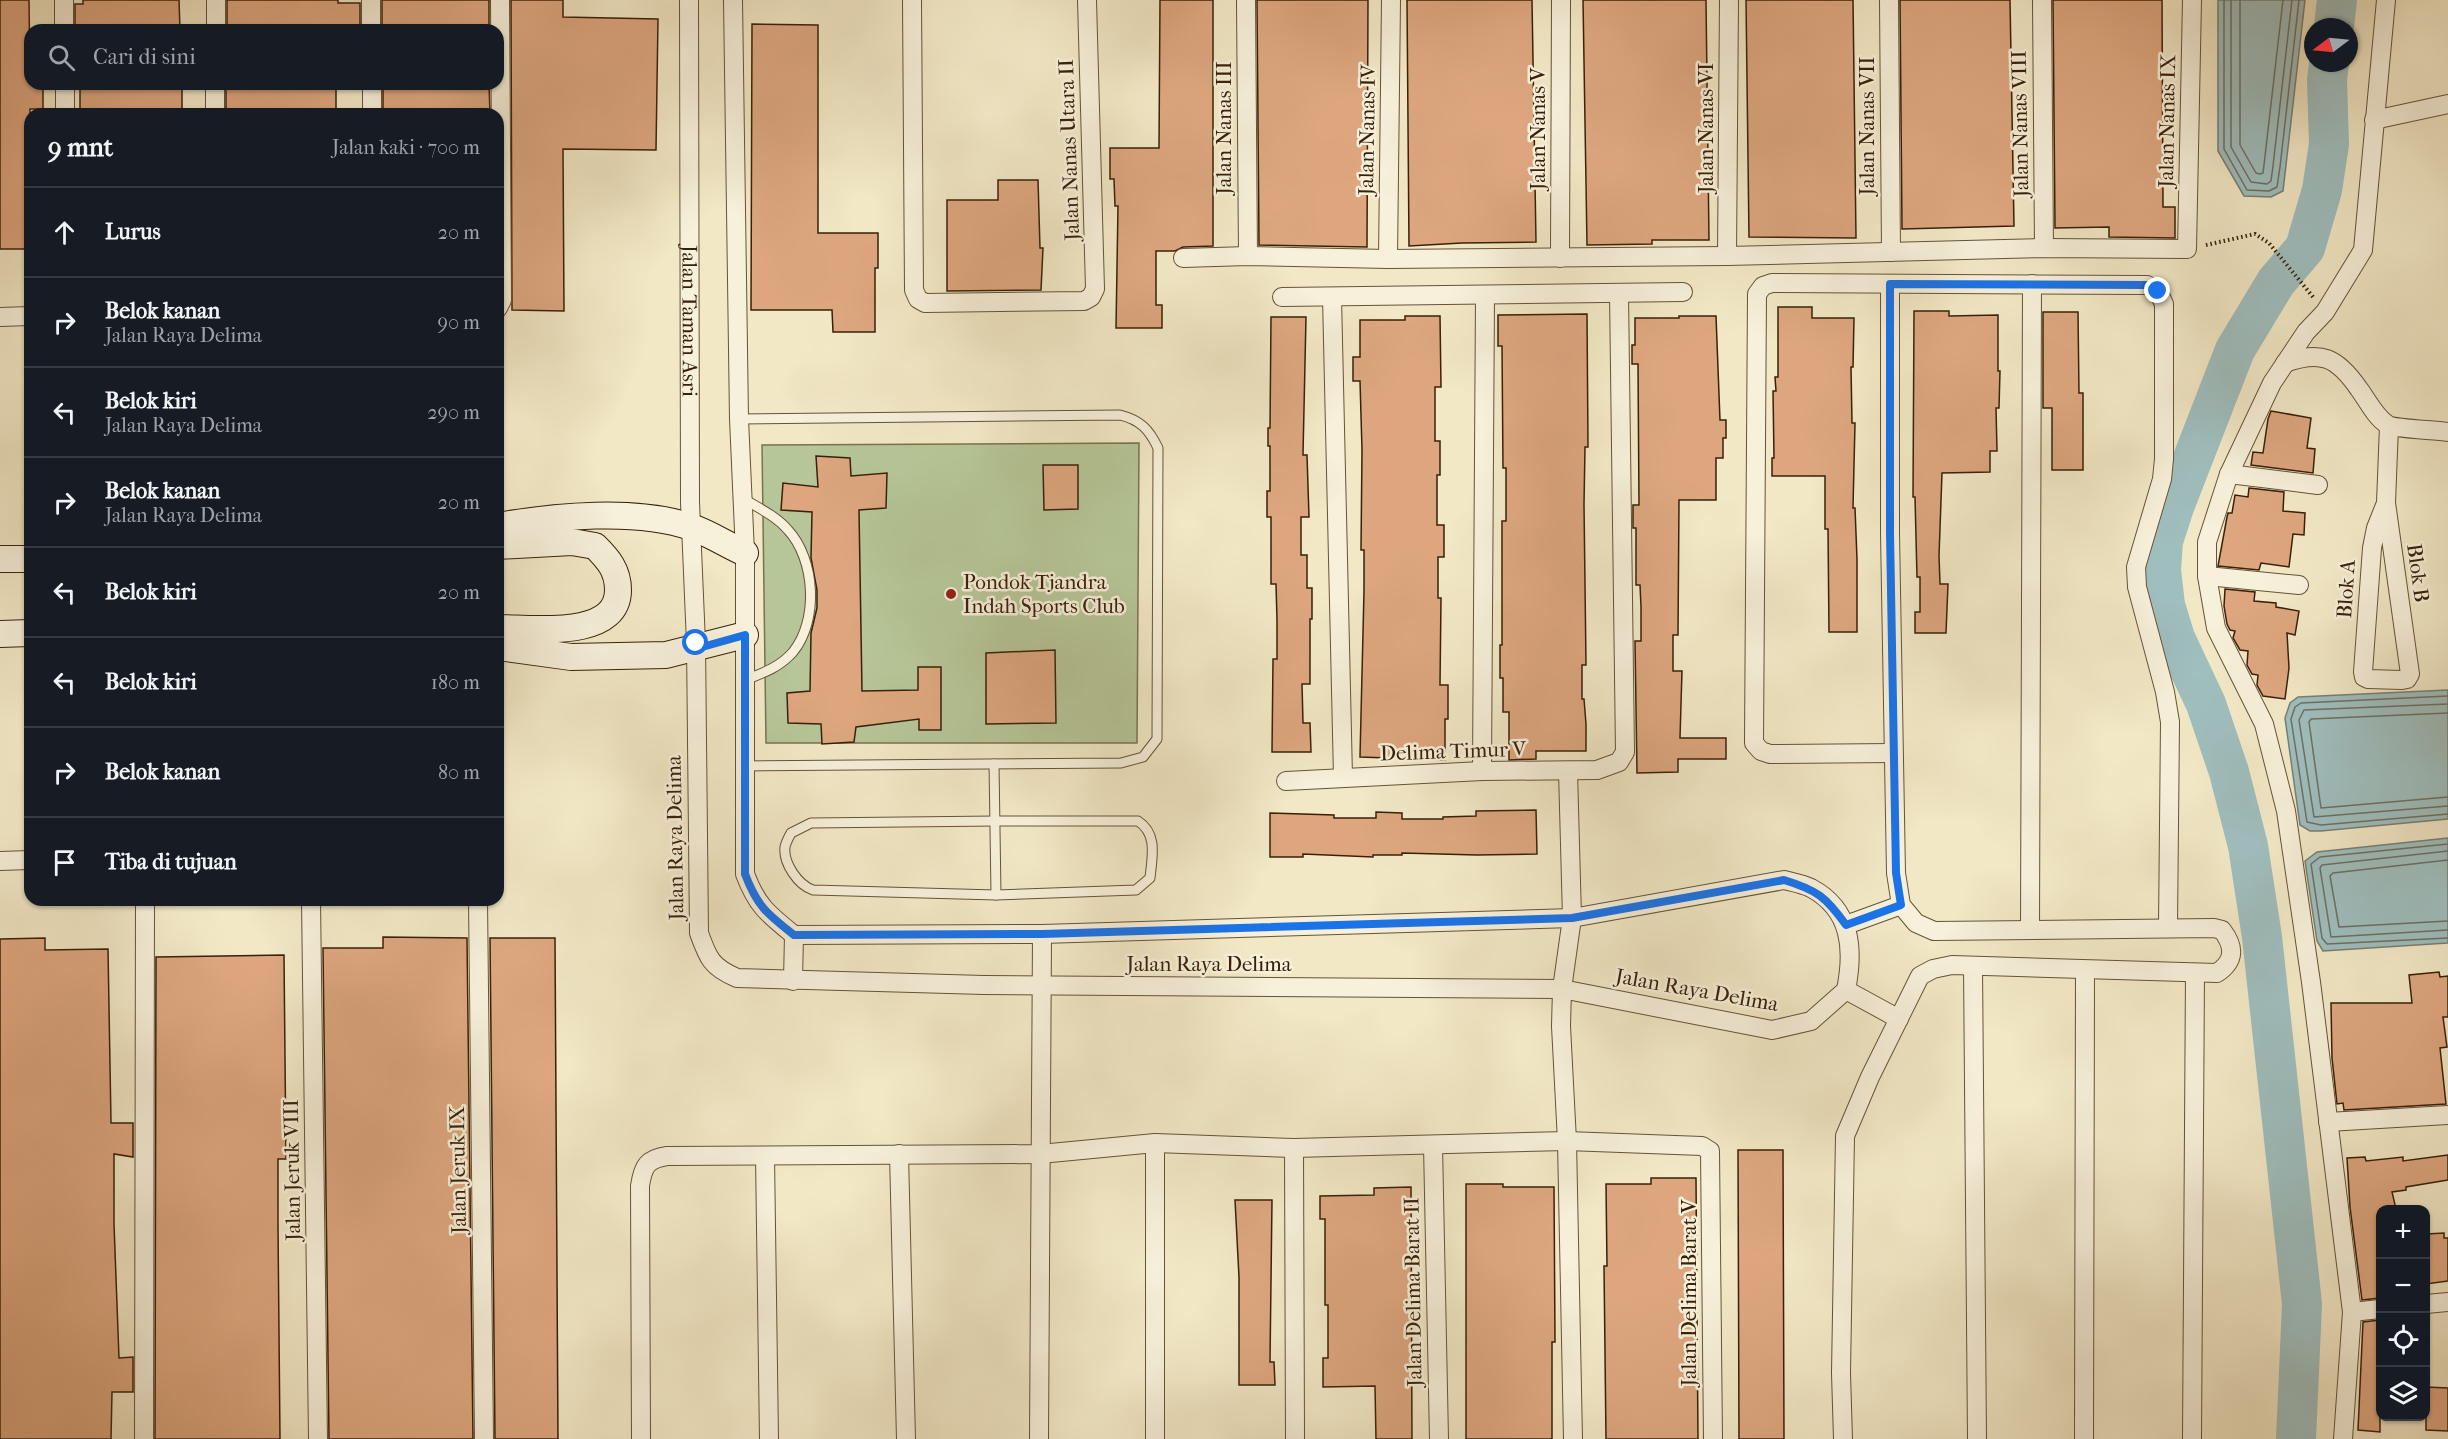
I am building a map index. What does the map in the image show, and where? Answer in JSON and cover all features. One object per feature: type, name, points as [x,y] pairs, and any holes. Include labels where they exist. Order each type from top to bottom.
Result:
[{"type":"main road","points":[[504,525],[575,518],[641,515],[692,527],[745,553]]},
{"type":"main road","points":[[504,546],[572,542],[595,546],[614,568],[618,583],[618,599],[606,617],[580,627],[504,628]]},
{"type":"main road","points":[[0,559],[24,559]]},
{"type":"main road","points":[[504,648],[571,657],[666,655],[745,630]]},
{"type":"main road","points":[[0,634],[24,633]]},
{"type":"street","points":[[64,0],[64,24]]},
{"type":"street","points":[[216,0],[216,24]]},
{"type":"street","points":[[371,0],[371,24]]},
{"type":"street","points":[[500,0],[500,24]]},
{"type":"street","name":"Jalan Taman Asri","points":[[689,0],[690,502],[695,646]]},
{"type":"street","points":[[733,0],[739,419],[745,553],[745,874],[754,898],[773,919],[794,935],[793,981]]},
{"type":"street","name":"Jalan Nanas Utara II","points":[[912,0],[914,290],[918,299],[925,303],[1084,301],[1091,297],[1095,290],[1087,0]]},
{"type":"street","name":"Jalan Nanas III","points":[[1246,0],[1248,256]]},
{"type":"street","name":"Jalan Nanas IV","points":[[1388,260],[1391,0]]},
{"type":"street","name":"Jalan Nanas V","points":[[1560,258],[1561,0]]},
{"type":"street","name":"Jalan Nanas VI","points":[[1727,256],[1729,0]]},
{"type":"street","name":"Jalan Nanas VII","points":[[1889,0],[1891,252]]},
{"type":"street","name":"Jalan Nanas VIII","points":[[2042,0],[2044,248]]},
{"type":"street","name":"Jalan Nanas IX","points":[[2187,246],[2192,0]]},
{"type":"street","points":[[2343,1439],[2352,1312],[2286,811],[2277,767],[2264,724],[2216,628],[2207,576],[2208,542],[2229,474],[2272,383],[2306,332],[2325,312],[2363,249],[2386,0]]},
{"type":"street","points":[[65,90],[65,108]]},
{"type":"street","points":[[215,90],[215,108]]},
{"type":"street","points":[[372,90],[372,108]]},
{"type":"street","points":[[501,90],[501,108]]},
{"type":"street","points":[[2374,120],[2448,104]]},
{"type":"street","points":[[1183,258],[1248,256],[1388,260],[1560,258],[2187,246]]},
{"type":"street","points":[[1893,753],[1770,754],[1761,752],[1754,743],[1757,294],[1763,286],[1772,283],[2147,285],[2158,291],[2164,304],[2164,459],[2162,478],[2136,567],[2137,587],[2165,692],[2170,722],[2168,927]]},
{"type":"street","points":[[1843,1439],[1841,1374],[1845,1136],[1870,1077],[1920,976],[1933,969],[1952,965],[2217,973],[2228,966],[2231,957],[2230,941],[2222,930],[2214,928],[1934,930],[1916,922],[1901,905],[1896,873],[1893,753],[1890,284]]},
{"type":"street","points":[[2030,929],[2032,284]]},
{"type":"street","points":[[1282,297],[1683,292]]},
{"type":"street","name":"Delima Timur V","points":[[1286,781],[1482,771],[1597,770],[1619,762],[1625,752],[1619,293]]},
{"type":"street","points":[[1482,771],[1485,296]]},
{"type":"street","points":[[1332,297],[1343,777]]},
{"type":"street","points":[[0,317],[24,316]]},
{"type":"street","points":[[2285,363],[2305,356],[2325,357],[2348,375],[2370,406],[2389,426],[2448,432]]},
{"type":"street","points":[[2386,503],[2389,426]]},
{"type":"street","points":[[2229,474],[2318,485]]},
{"type":"street","name":"Blok A","points":[[2386,503],[2376,528],[2372,548],[2363,672],[2368,679],[2402,680]]},
{"type":"street","name":"Blok B","points":[[2386,503],[2410,674],[2407,679],[2402,680]]},
{"type":"street","points":[[2207,576],[2299,585]]},
{"type":"street","name":"Jalan Raya Delima","points":[[695,646],[699,933],[708,958],[721,971],[737,978],[1043,986],[1562,989],[1772,1030],[1811,1022],[1846,990],[1851,953],[1846,925],[1832,905],[1811,888],[1784,880],[1572,918],[1042,934],[794,935]]},
{"type":"street","points":[[1568,771],[1572,918],[1562,989],[1561,1026],[1567,1142],[1573,1439]]},
{"type":"street","points":[[0,861],[24,860]]},
{"type":"street","points":[[1846,925],[1901,905]]},
{"type":"street","points":[[144,1439],[145,906]]},
{"type":"street","name":"Jalan Jeruk VIII","points":[[311,906],[318,1439]]},
{"type":"street","name":"Jalan Jeruk IX","points":[[478,906],[484,1439]]},
{"type":"street","points":[[1039,1439],[1042,934]]},
{"type":"street","points":[[1972,966],[1977,1439]]},
{"type":"street","points":[[2084,1439],[2085,970]]},
{"type":"street","points":[[2192,1439],[2195,973]]},
{"type":"street","points":[[1846,990],[1899,1019]]},
{"type":"street","points":[[2328,1122],[2448,1115]]},
{"type":"street","points":[[641,1439],[640,1186],[642,1168],[648,1162],[667,1156],[1040,1154],[1155,1143],[1294,1148],[1567,1142]]},
{"type":"street","name":"Jalan Delima Barat V","points":[[1567,1142],[1708,1148],[1711,1155],[1713,1439]]},
{"type":"street","points":[[1155,1143],[1155,1439]]},
{"type":"street","name":"Jalan Delima Barat II","points":[[1433,1145],[1438,1439]]},
{"type":"street","points":[[1294,1148],[1295,1439]]},
{"type":"street","points":[[899,1154],[906,1439]]},
{"type":"street","points":[[765,1156],[769,1439]]},
{"type":"street","points":[[2430,1304],[2448,1302]]},
{"type":"street","points":[[2352,1312],[2376,1309]]},
{"type":"lane","points":[[739,419],[1120,415],[1134,418],[1144,425],[1158,448],[1157,740],[1143,756],[1121,763],[746,766]]},
{"type":"lane","points":[[742,498],[788,529],[803,550],[809,596],[807,623],[793,651],[771,670],[745,680]]},
{"type":"lane","points":[[994,764],[996,895]]},
{"type":"lane","points":[[996,820],[1138,821],[1148,827],[1153,841],[1150,878],[1136,890],[996,895],[813,890],[801,884],[788,862],[785,848],[791,833],[811,823],[996,820]]},
{"type":"path","points":[[2187,246],[2255,234],[2269,243],[2300,280]]},
{"type":"green space","name":"Pondok Tjandra Indah Sports Club","points":[[1139,443],[1137,743],[766,743],[762,445]]},
{"type":"water","points":[[2218,0],[2305,0],[2283,191],[2271,197],[2244,196],[2218,151]]},
{"type":"water","points":[[2448,690],[2448,819],[2321,831],[2310,831],[2300,825],[2285,718],[2290,703],[2298,697]]},
{"type":"water","points":[[2448,838],[2448,943],[2323,951],[2317,941],[2305,861],[2317,852]]},
{"type":"building","points":[[0,0],[29,0],[29,24],[24,24],[24,90],[43,90],[43,108],[24,108],[24,249],[0,249]]},
{"type":"building","points":[[83,0],[179,0],[180,24],[75,24],[75,4],[83,4]]},
{"type":"building","points":[[227,0],[338,0],[338,3],[360,3],[360,24],[227,24]]},
{"type":"building","points":[[382,0],[489,0],[489,24],[382,24]]},
{"type":"building","points":[[511,0],[563,0],[563,17],[658,19],[656,150],[563,149],[564,311],[512,310]]},
{"type":"building","points":[[1160,0],[1213,0],[1213,246],[1156,251],[1156,305],[1162,305],[1162,328],[1116,328],[1118,206],[1115,206],[1114,179],[1110,179],[1110,148],[1159,148]]},
{"type":"building","points":[[1257,0],[1368,0],[1367,247],[1259,245]]},
{"type":"building","points":[[1407,0],[1532,0],[1536,242],[1409,246]]},
{"type":"building","points":[[1583,0],[1706,0],[1709,240],[1652,240],[1652,244],[1587,245]]},
{"type":"building","points":[[1746,0],[1853,0],[1856,238],[1749,237]]},
{"type":"building","points":[[1900,0],[2010,0],[2014,226],[1902,229]]},
{"type":"building","points":[[2053,0],[2162,0],[2163,207],[2175,207],[2175,238],[2109,237],[2109,227],[2055,228]]},
{"type":"building","points":[[752,24],[818,25],[818,233],[878,233],[878,268],[875,268],[875,332],[833,332],[832,310],[751,310]]},
{"type":"building","points":[[80,90],[182,90],[182,108],[80,108]]},
{"type":"building","points":[[226,90],[336,90],[336,108],[226,108]]},
{"type":"building","points":[[383,90],[489,90],[490,108],[383,108]]},
{"type":"building","points":[[998,180],[1038,180],[1040,248],[1043,248],[1041,290],[947,291],[947,200],[998,200]]},
{"type":"building","points":[[1778,307],[1812,307],[1812,318],[1854,318],[1853,367],[1851,367],[1852,423],[1855,423],[1853,508],[1855,508],[1857,559],[1857,632],[1829,632],[1825,476],[1772,476],[1773,391],[1776,391],[1775,377],[1778,377]]},
{"type":"building","points":[[1914,311],[1949,311],[1949,316],[1998,315],[1998,371],[2000,371],[1999,408],[1996,408],[1997,451],[1990,451],[1990,472],[1942,473],[1939,556],[1940,584],[1948,584],[1946,633],[1915,633],[1915,612],[1920,612],[1920,577],[1917,577],[1915,497],[1913,497]]},
{"type":"building","points":[[2043,312],[2078,312],[2079,393],[2083,393],[2083,470],[2052,470],[2052,408],[2043,408]]},
{"type":"building","points":[[1587,314],[1588,447],[1585,447],[1584,504],[1586,665],[1582,665],[1586,751],[1536,751],[1536,759],[1509,760],[1509,712],[1503,712],[1503,678],[1500,678],[1502,521],[1506,521],[1506,468],[1503,468],[1502,346],[1498,346],[1498,315]]},
{"type":"building","points":[[1405,316],[1440,316],[1441,387],[1435,387],[1435,441],[1440,441],[1437,525],[1444,525],[1444,557],[1438,557],[1438,598],[1441,598],[1440,685],[1448,685],[1445,760],[1360,757],[1364,550],[1361,550],[1360,381],[1353,381],[1353,357],[1360,357],[1360,320],[1405,320]]},
{"type":"building","points":[[1679,316],[1716,316],[1720,420],[1726,420],[1723,458],[1716,458],[1716,500],[1679,500],[1678,635],[1673,635],[1673,671],[1682,671],[1680,738],[1726,738],[1726,759],[1678,759],[1678,772],[1637,773],[1635,641],[1641,641],[1641,607],[1640,585],[1636,585],[1636,528],[1633,528],[1633,505],[1639,505],[1638,364],[1632,364],[1632,345],[1635,345],[1635,318],[1679,318]]},
{"type":"building","points":[[1271,317],[1306,317],[1303,455],[1307,455],[1309,517],[1301,517],[1301,555],[1307,555],[1307,588],[1312,588],[1312,619],[1310,619],[1310,684],[1302,684],[1303,723],[1310,723],[1311,752],[1272,752],[1273,659],[1277,659],[1277,620],[1276,584],[1271,584],[1271,517],[1267,517],[1267,491],[1270,491],[1268,428],[1270,428]]},
{"type":"building","points":[[2271,411],[2311,418],[2307,448],[2315,449],[2313,473],[2251,465],[2253,452],[2263,453]]},
{"type":"building","points":[[816,456],[850,458],[851,476],[887,473],[886,508],[859,510],[862,691],[918,690],[918,667],[941,667],[941,730],[919,730],[919,719],[856,727],[854,742],[822,744],[821,724],[788,723],[787,693],[810,691],[811,633],[817,608],[817,590],[811,558],[812,512],[781,510],[783,483],[818,487]]},
{"type":"building","points":[[1043,465],[1078,465],[1078,509],[1044,510]]},
{"type":"building","points":[[2249,488],[2284,492],[2283,511],[2305,513],[2304,535],[2293,534],[2289,567],[2261,563],[2259,570],[2218,566],[2227,517],[2228,513],[2232,513],[2235,495],[2248,497]]},
{"type":"building","points":[[2225,589],[2255,592],[2254,601],[2276,603],[2276,607],[2299,611],[2295,635],[2287,633],[2289,668],[2285,699],[2263,696],[2257,685],[2258,675],[2252,674],[2247,665],[2248,651],[2240,650],[2233,638],[2235,631],[2230,630],[2227,624],[2224,606]]},
{"type":"building","points":[[1055,650],[1056,723],[986,724],[986,653]]},
{"type":"building","points":[[1536,810],[1537,854],[1402,853],[1402,855],[1373,855],[1373,857],[1303,854],[1303,857],[1270,857],[1270,813],[1334,815],[1334,818],[1376,818],[1376,812],[1402,813],[1402,819],[1443,819],[1443,817],[1476,816],[1476,811]]},
{"type":"building","points":[[383,937],[467,938],[473,1439],[329,1439],[323,948],[383,948]]},
{"type":"building","points":[[45,938],[45,950],[108,949],[111,1123],[133,1123],[133,1157],[114,1154],[114,1224],[119,1358],[133,1357],[133,1392],[112,1392],[111,1439],[0,1439],[0,939]]},
{"type":"building","points":[[490,938],[555,938],[558,1439],[495,1439]]},
{"type":"building","points":[[284,955],[286,1159],[278,1159],[280,1439],[155,1439],[156,957]]},
{"type":"building","points":[[2439,972],[2440,977],[2448,976],[2448,1017],[2443,1017],[2447,1047],[2440,1048],[2446,1104],[2344,1110],[2343,1103],[2337,1104],[2332,1058],[2331,1003],[2412,1003],[2409,975]]},
{"type":"building","points":[[1738,1150],[1783,1150],[1784,1439],[1739,1439]]},
{"type":"building","points":[[2448,1155],[2448,1180],[2406,1187],[2406,1190],[2392,1192],[2395,1205],[2376,1205],[2376,1298],[2362,1300],[2350,1207],[2347,1158],[2365,1157],[2366,1161],[2403,1157],[2403,1161]]},
{"type":"building","points":[[1651,1178],[1696,1178],[1698,1439],[1606,1439],[1604,1266],[1607,1266],[1606,1184],[1651,1184]]},
{"type":"building","points":[[1466,1184],[1554,1187],[1555,1342],[1552,1342],[1552,1439],[1466,1439]]},
{"type":"building","points":[[1411,1187],[1412,1439],[1376,1439],[1375,1386],[1323,1387],[1323,1358],[1328,1358],[1328,1305],[1325,1305],[1325,1219],[1320,1219],[1320,1196],[1374,1195],[1374,1188]]},
{"type":"building","points":[[1235,1200],[1272,1200],[1270,1362],[1274,1362],[1275,1385],[1239,1385],[1239,1277]]},
{"type":"building","points":[[2444,1233],[2444,1238],[2448,1238],[2448,1281],[2430,1283],[2430,1234]]},
{"type":"building","points":[[2376,1320],[2376,1421],[2380,1421],[2380,1432],[2358,1430],[2363,1322]]},
{"type":"building","points":[[2430,1387],[2448,1388],[2448,1431],[2426,1430],[2426,1421],[2430,1421]]},
{"type":"waterway","points":[[2335,18],[2337,0]]},
{"type":"waterway","points":[[2296,1439],[2302,1304],[2262,937],[2248,846],[2229,772],[2206,704],[2175,638],[2165,605],[2161,570],[2163,541],[2174,507],[2235,350],[2276,282],[2305,248],[2322,190],[2329,144],[2328,72]]},
{"type":"place","name":"Pondok Tjandra Indah Sports Club","points":[[951,594]]},
{"type":"route","points":[[696,643],[695,649],[745,635],[745,874],[754,898],[773,919],[794,935],[1042,934],[1572,918],[1784,880],[1811,888],[1832,905],[1846,925],[1901,905],[1896,873],[1890,533],[1890,284],[2147,285],[2158,291]]}]
